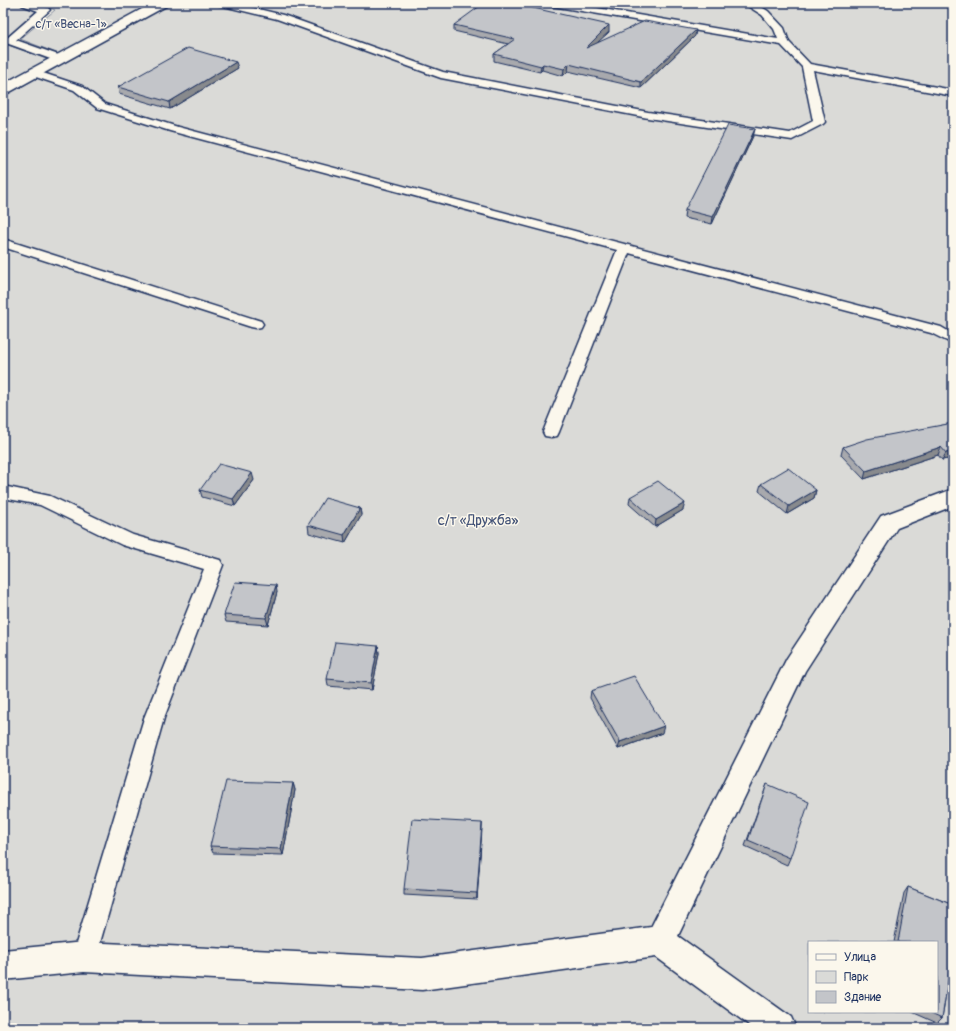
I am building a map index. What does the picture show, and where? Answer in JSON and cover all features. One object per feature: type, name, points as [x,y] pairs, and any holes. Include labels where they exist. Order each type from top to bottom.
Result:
[{"type":"street","points":[[3,90],[162,3]]},
{"type":"street","points":[[660,941],[796,665],[889,522],[953,497]]},
{"type":"street","points":[[3,965],[84,957],[422,974],[660,941],[780,1028]]},
{"type":"lane","points":[[25,3],[45,10],[9,40],[60,59]]},
{"type":"lane","points":[[222,3],[280,17],[441,75],[648,115],[792,137],[819,122],[808,66]]},
{"type":"lane","points":[[552,3],[784,43]]},
{"type":"lane","points":[[748,3],[765,13],[779,28],[784,43],[808,66],[953,93]]},
{"type":"lane","points":[[34,73],[78,88],[101,106],[174,129],[936,330],[953,340]]},
{"type":"lane","points":[[3,243],[256,324]]},
{"type":"lane","points":[[551,432],[625,247]]},
{"type":"lane","points":[[3,492],[44,500],[128,540],[214,565],[154,718],[84,957]]},
{"type":"green space","points":[[3,3],[17,3],[40,11],[3,40]]},
{"type":"green space","name":"с/т «Весна-1»","points":[[37,3],[153,3],[59,54],[20,39],[55,10]]},
{"type":"green space","name":"с/т «Дружба»","points":[[174,3],[953,3],[953,1028],[3,1028],[3,97]]},
{"type":"green space","points":[[3,43],[49,60],[3,85]]},
{"type":"building","points":[[484,3],[511,3],[609,25],[586,48],[645,21],[696,30],[641,82],[569,64],[564,69],[543,64],[541,66],[494,54],[515,39],[454,25]]},
{"type":"building","points":[[188,48],[236,62],[169,102],[118,87]]},
{"type":"building","points":[[728,125],[755,129],[713,217],[685,210]]},
{"type":"building","points":[[953,423],[953,451],[946,453],[941,447],[866,471],[843,447],[867,439]]},
{"type":"building","points":[[219,464],[252,473],[233,499],[200,490]]},
{"type":"building","points":[[788,468],[816,490],[789,506],[761,484]]},
{"type":"building","points":[[658,481],[685,503],[656,520],[630,497]]},
{"type":"building","points":[[325,498],[360,508],[344,535],[308,525]]},
{"type":"building","points":[[235,582],[276,585],[266,618],[224,615]]},
{"type":"building","points":[[335,642],[378,646],[371,683],[327,679]]},
{"type":"building","points":[[634,676],[664,726],[620,742],[591,691]]},
{"type":"building","points":[[226,781],[293,783],[281,849],[210,846]]},
{"type":"building","points":[[767,784],[809,802],[790,858],[748,840]]},
{"type":"building","points":[[412,819],[482,823],[477,893],[404,889]]},
{"type":"building","points":[[908,887],[953,905],[953,950],[942,1018],[931,1013],[938,1013],[938,941],[898,941]]}]
